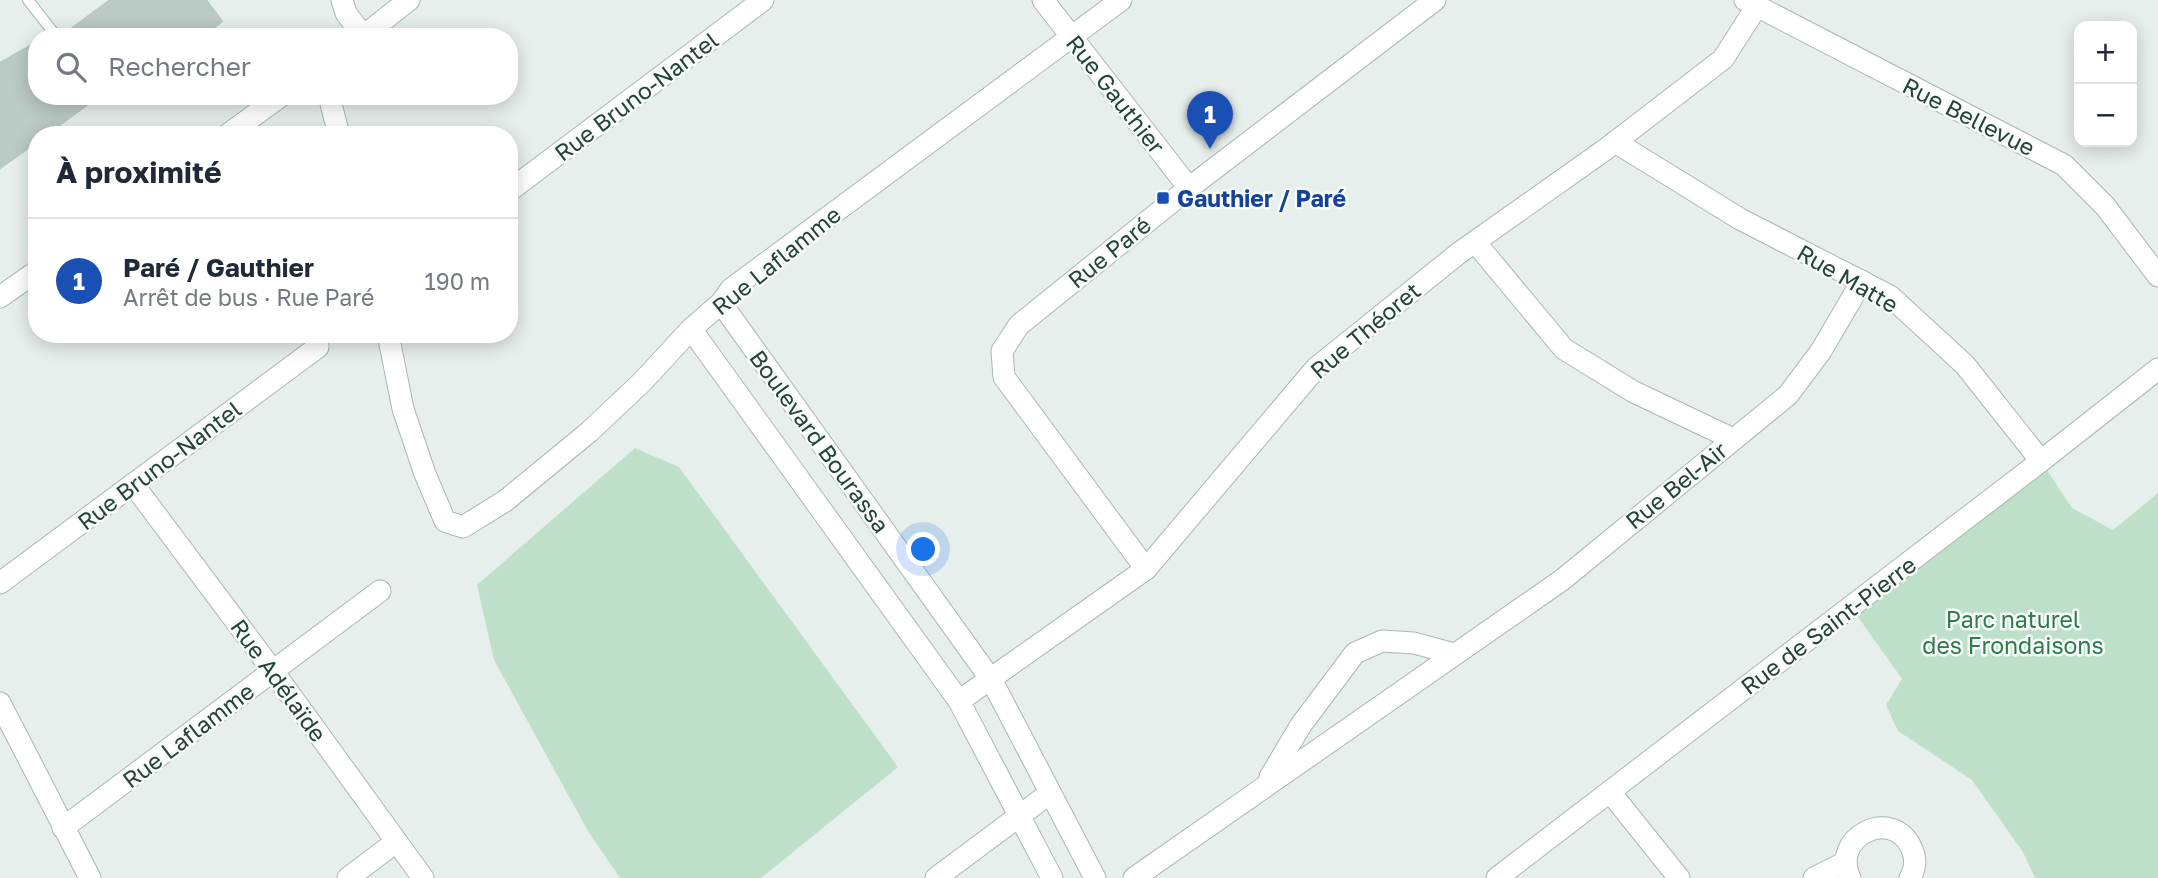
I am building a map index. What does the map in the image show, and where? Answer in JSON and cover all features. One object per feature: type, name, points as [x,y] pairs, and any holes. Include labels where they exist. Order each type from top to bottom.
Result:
[{"type":"street","points":[[342,0],[346,12],[357,28]]},
{"type":"street","points":[[373,28],[409,0]]},
{"type":"street","name":"Rue Bruno-Nantel","points":[[518,184],[763,0]]},
{"type":"street","name":"Rue Gauthier","points":[[1043,0],[1189,188]]},
{"type":"street","name":"Rue Laflamme","points":[[389,343],[403,410],[425,474],[445,522],[463,527],[515,494],[589,432],[642,382],[691,329],[721,303],[731,289],[1121,0]]},
{"type":"street","name":"Rue Paré","points":[[1146,569],[1004,377],[1003,351],[1019,325],[1189,188],[1435,0]]},
{"type":"street","name":"Rue Théoret","points":[[959,701],[1146,569],[1316,368],[1475,242],[1615,142],[1723,60],[1751,3]]},
{"type":"street","name":"Rue Bellevue","points":[[1751,3],[2064,165],[2105,206],[2158,276]]},
{"type":"street","points":[[239,126],[269,105]]},
{"type":"street","points":[[331,105],[337,126]]},
{"type":"street","name":"Rue Matte","points":[[1615,142],[1740,219],[1891,296],[1965,365],[2041,461]]},
{"type":"street","points":[[1475,242],[1564,349],[1634,392],[1733,439]]},
{"type":"street","points":[[0,297],[28,277]]},
{"type":"street","name":"Rue Bel-Air","points":[[1134,878],[1562,580],[1788,395],[1821,351],[1862,281]]},
{"type":"street","name":"Boulevard Bourassa","points":[[721,303],[991,679],[1095,878]]},
{"type":"street","name":"Boulevard Bourassa","points":[[691,329],[959,701],[1052,878]]},
{"type":"street","name":"Rue Bruno-Nantel","points":[[0,583],[318,347]]},
{"type":"street","name":"Rue de Saint-Pierre","points":[[1497,878],[2158,369]]},
{"type":"street","name":"Rue Adélaïde","points":[[133,484],[274,671],[423,878]]},
{"type":"street","points":[[887,601],[918,578]]},
{"type":"street","name":"Rue Laflamme","points":[[63,828],[380,591]]},
{"type":"street","name":"Rue Bel-Air","points":[[1265,785],[1301,725],[1355,653],[1382,641],[1414,643],[1454,654]]},
{"type":"street","points":[[0,703],[90,878]]},
{"type":"street","points":[[1610,792],[1679,878]]},
{"type":"street","points":[[936,878],[1050,793]]},
{"type":"street","points":[[1814,878],[1848,870],[1848,850],[1854,839],[1874,828],[1886,828],[1907,839],[1915,861],[1910,878]]},
{"type":"street","points":[[348,878],[397,842]]},
{"type":"lane","points":[[29,0],[50,28]]},
{"type":"green space","points":[[635,448],[679,467],[898,767],[761,878],[620,878],[588,831],[494,660],[477,585]]},
{"type":"green space","name":"Parc naturel des Frondaisons","points":[[2041,461],[2072,508],[2113,530],[2158,493],[2158,878],[2035,878],[2023,852],[1972,780],[1898,731],[1886,705],[1902,679],[1851,607]]},
{"type":"building","points":[[110,0],[206,0],[222,21],[214,28],[72,28]]},
{"type":"building","points":[[28,47],[28,105],[87,105],[58,126],[28,126],[28,148],[0,168],[0,63]]},
{"type":"place","name":"Paré / Gauthier","points":[[1210,149]]},
{"type":"place","name":"Gauthier / Paré","points":[[1163,198]]}]
